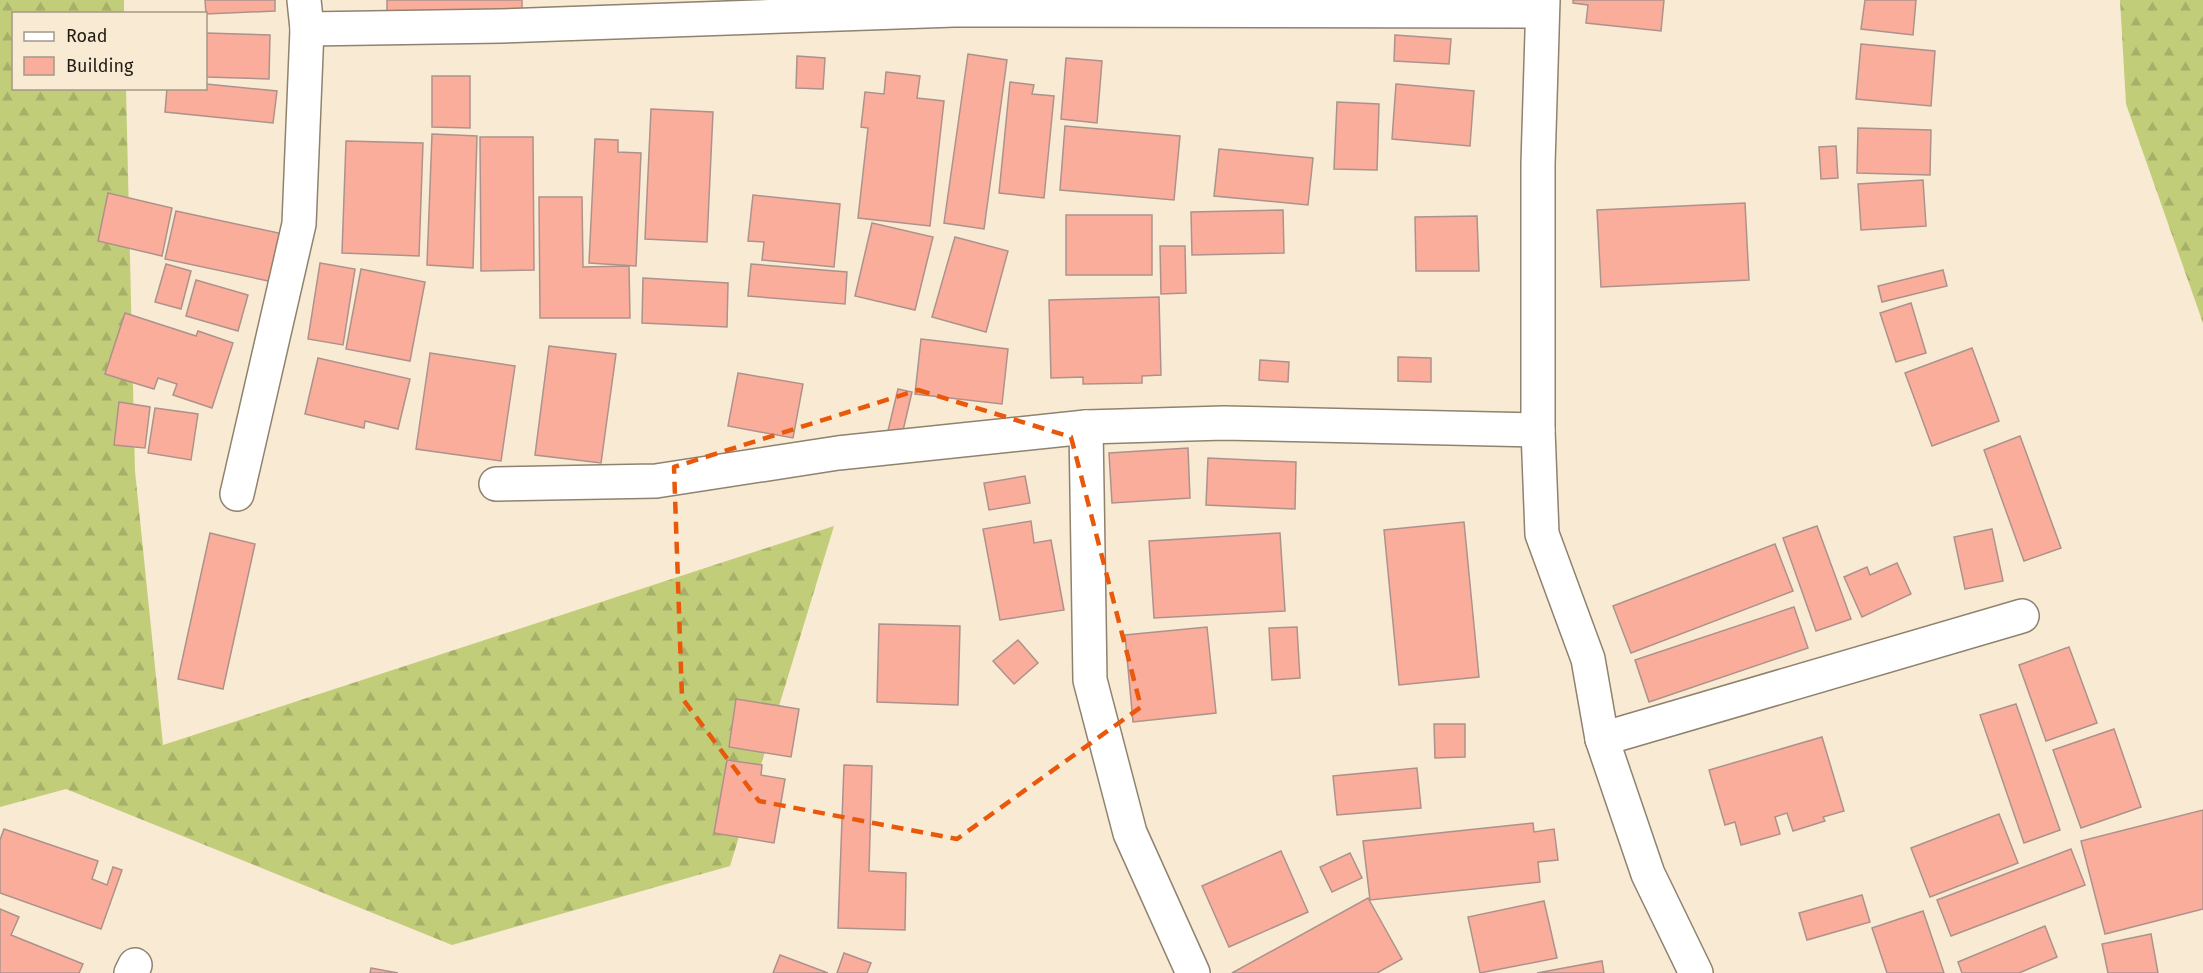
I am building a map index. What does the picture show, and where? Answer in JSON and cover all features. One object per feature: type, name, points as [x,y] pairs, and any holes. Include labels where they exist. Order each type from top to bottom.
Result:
[{"type":"street","points":[[237,494],[299,224],[306,14],[513,26],[953,5],[1542,5],[1538,164],[1538,430],[1542,534],[1588,659],[1602,739],[1648,874],[1696,973]]},
{"type":"street","points":[[496,484],[656,482],[838,453],[1086,427],[1224,423],[1538,430]]},
{"type":"street","points":[[1086,427],[1090,680],[1130,833],[1193,973]]},
{"type":"street","points":[[1602,739],[2022,616]]},
{"type":"highlighted area","points":[[918,390],[1071,437],[1141,707],[957,839],[759,801],[682,698],[674,467]]},
{"type":"green space","points":[[0,0],[124,0],[124,12],[12,12],[12,90],[126,90],[135,471],[163,745],[834,526],[730,866],[452,945],[66,789],[0,807]]},
{"type":"green space","points":[[2120,0],[2203,0],[2203,323],[2126,104]]},
{"type":"building","points":[[205,0],[275,0],[275,11],[207,14]]},
{"type":"building","points":[[387,0],[522,0],[522,18],[387,13]]},
{"type":"building","points":[[1573,0],[1664,0],[1661,31],[1586,23],[1588,5],[1573,3]]},
{"type":"building","points":[[1865,0],[1916,0],[1913,35],[1861,29]]},
{"type":"building","points":[[207,33],[270,35],[269,79],[207,77]]},
{"type":"building","points":[[1395,35],[1451,39],[1449,64],[1394,61]]},
{"type":"building","points":[[1861,44],[1935,51],[1931,106],[1856,99]]},
{"type":"building","points":[[968,54],[1007,60],[984,229],[944,223]]},
{"type":"building","points":[[797,56],[825,58],[823,89],[796,88]]},
{"type":"building","points":[[1066,58],[1102,61],[1097,123],[1061,119]]},
{"type":"building","points":[[886,72],[920,76],[917,98],[944,101],[930,226],[858,218],[868,128],[861,127],[865,92],[884,94]]},
{"type":"building","points":[[432,76],[470,76],[470,128],[432,127]]},
{"type":"building","points":[[1010,82],[1034,85],[1032,94],[1054,96],[1044,198],[999,193]]},
{"type":"building","points":[[207,84],[277,91],[273,123],[165,112],[167,90],[207,90]]},
{"type":"building","points":[[1396,84],[1474,91],[1470,146],[1392,139]]},
{"type":"building","points":[[1337,102],[1379,104],[1377,170],[1334,169]]},
{"type":"building","points":[[651,109],[713,112],[707,242],[645,239]]},
{"type":"building","points":[[1065,126],[1180,136],[1174,200],[1060,190]]},
{"type":"building","points":[[1858,128],[1931,130],[1930,175],[1857,173]]},
{"type":"building","points":[[432,134],[477,136],[473,268],[427,265]]},
{"type":"building","points":[[480,137],[533,137],[534,270],[481,271]]},
{"type":"building","points":[[595,139],[618,140],[618,152],[641,153],[636,266],[589,263]]},
{"type":"building","points":[[346,141],[423,143],[419,256],[342,253]]},
{"type":"building","points":[[1836,146],[1838,178],[1821,179],[1819,147]]},
{"type":"building","points":[[1219,149],[1313,158],[1308,205],[1214,196]]},
{"type":"building","points":[[1923,180],[1926,226],[1861,230],[1858,184]]},
{"type":"building","points":[[108,193],[172,208],[162,256],[98,241]]},
{"type":"building","points":[[753,195],[840,204],[834,267],[762,260],[764,242],[748,241]]},
{"type":"building","points":[[539,197],[582,197],[583,267],[629,266],[630,318],[540,318]]},
{"type":"building","points":[[1745,203],[1749,280],[1601,287],[1597,210]]},
{"type":"building","points":[[1283,210],[1284,253],[1192,255],[1191,212]]},
{"type":"building","points":[[176,211],[288,235],[278,283],[165,259]]},
{"type":"building","points":[[1066,215],[1152,215],[1152,275],[1066,275]]},
{"type":"building","points":[[1477,216],[1479,271],[1416,271],[1415,217]]},
{"type":"building","points":[[872,223],[933,237],[915,310],[855,296]]},
{"type":"building","points":[[955,237],[1008,251],[986,332],[932,317]]},
{"type":"building","points":[[1160,246],[1185,246],[1186,293],[1161,294]]},
{"type":"building","points":[[320,263],[355,269],[343,345],[308,339]]},
{"type":"building","points":[[166,264],[191,271],[181,309],[155,302]]},
{"type":"building","points":[[751,264],[847,272],[845,304],[748,296]]},
{"type":"building","points":[[361,269],[425,282],[410,361],[346,349]]},
{"type":"building","points":[[1943,270],[1947,286],[1882,302],[1878,286]]},
{"type":"building","points":[[643,278],[728,283],[727,327],[642,323]]},
{"type":"building","points":[[196,280],[248,295],[238,331],[186,316]]},
{"type":"building","points":[[1159,297],[1161,375],[1142,376],[1142,383],[1083,384],[1083,377],[1051,378],[1049,300]]},
{"type":"building","points":[[1911,303],[1926,353],[1896,362],[1880,313]]},
{"type":"building","points":[[125,313],[196,336],[198,331],[233,343],[212,408],[173,395],[177,384],[158,378],[154,389],[105,374]]},
{"type":"building","points":[[921,339],[1008,349],[1002,404],[915,394]]},
{"type":"building","points":[[549,346],[616,354],[601,463],[535,455]]},
{"type":"building","points":[[1972,348],[1999,421],[1932,446],[1905,373]]},
{"type":"building","points":[[430,353],[515,366],[501,461],[416,449]]},
{"type":"building","points":[[1398,357],[1431,358],[1431,382],[1398,381]]},
{"type":"building","points":[[318,358],[410,379],[398,429],[365,421],[364,428],[305,414]]},
{"type":"building","points":[[1260,360],[1289,362],[1288,382],[1259,380]]},
{"type":"building","points":[[738,373],[803,384],[793,438],[728,426]]},
{"type":"building","points":[[898,389],[912,392],[901,439],[887,435]]},
{"type":"building","points":[[119,402],[150,407],[145,448],[114,445]]},
{"type":"building","points":[[155,408],[198,414],[191,460],[148,453]]},
{"type":"building","points":[[2020,436],[2061,548],[2024,561],[1984,450]]},
{"type":"building","points":[[1188,448],[1190,498],[1112,503],[1109,453]]},
{"type":"building","points":[[1208,458],[1296,462],[1295,509],[1206,505]]},
{"type":"building","points":[[1025,476],[1030,503],[989,510],[984,483]]},
{"type":"building","points":[[1031,521],[1034,543],[1051,540],[1064,610],[1000,620],[983,529]]},
{"type":"building","points":[[1464,522],[1479,677],[1399,685],[1384,530]]},
{"type":"building","points":[[1817,526],[1851,619],[1816,631],[1783,538]]},
{"type":"building","points":[[1992,529],[2003,581],[1965,589],[1954,537]]},
{"type":"building","points":[[210,533],[255,544],[223,689],[178,679]]},
{"type":"building","points":[[1280,533],[1285,611],[1154,618],[1149,541]]},
{"type":"building","points":[[1775,544],[1793,591],[1631,653],[1613,606]]},
{"type":"building","points":[[1897,563],[1911,594],[1862,617],[1844,577],[1867,567],[1870,575]]},
{"type":"building","points":[[1794,607],[1808,648],[1649,702],[1635,660]]},
{"type":"building","points":[[879,624],[960,626],[958,705],[877,702]]},
{"type":"building","points":[[1207,627],[1216,713],[1133,722],[1125,635]]},
{"type":"building","points":[[1297,627],[1300,678],[1272,680],[1269,628]]},
{"type":"building","points":[[1018,640],[1038,663],[1014,684],[993,661]]},
{"type":"building","points":[[2069,647],[2097,723],[2046,741],[2019,665]]},
{"type":"building","points":[[736,699],[799,709],[791,757],[729,747]]},
{"type":"building","points":[[2016,704],[2060,830],[2024,843],[1980,715]]},
{"type":"building","points":[[1434,724],[1465,724],[1465,757],[1435,758]]},
{"type":"building","points":[[2114,729],[2141,807],[2081,828],[2053,750]]},
{"type":"building","points":[[1822,737],[1844,811],[1823,817],[1825,821],[1793,831],[1787,813],[1775,817],[1780,834],[1741,845],[1735,822],[1725,825],[1709,770]]},
{"type":"building","points":[[727,760],[762,765],[761,775],[785,779],[774,843],[714,833]]},
{"type":"building","points":[[844,765],[872,766],[869,871],[906,873],[905,930],[838,928]]},
{"type":"building","points":[[1417,768],[1421,808],[1337,815],[1333,776]]},
{"type":"building","points":[[2203,810],[2203,909],[2105,934],[2081,841]]},
{"type":"building","points":[[1999,814],[2018,863],[1930,897],[1911,848]]},
{"type":"building","points":[[1533,823],[1534,832],[1554,829],[1558,860],[1538,862],[1540,882],[1370,900],[1363,841]]},
{"type":"building","points":[[4,829],[98,861],[92,879],[107,885],[113,867],[122,870],[101,929],[0,893],[0,840]]},
{"type":"building","points":[[2071,849],[2085,885],[1951,936],[1937,900]]},
{"type":"building","points":[[1281,851],[1308,912],[1229,947],[1202,886]]},
{"type":"building","points":[[1350,853],[1362,878],[1332,892],[1320,867]]},
{"type":"building","points":[[1862,895],[1870,922],[1807,940],[1799,913]]},
{"type":"building","points":[[1368,898],[1402,959],[1377,973],[1232,973]]},
{"type":"building","points":[[1544,901],[1557,958],[1480,973],[1468,917]]},
{"type":"building","points":[[0,909],[19,917],[11,935],[83,964],[79,973],[0,973]]},
{"type":"building","points":[[1923,911],[1944,973],[1887,973],[1872,928]]},
{"type":"building","points":[[2045,926],[2057,957],[2019,973],[1962,973],[1958,962]]},
{"type":"building","points":[[2151,934],[2158,973],[2108,973],[2102,944]]},
{"type":"building","points":[[844,953],[871,963],[867,973],[837,973]]},
{"type":"building","points":[[780,955],[828,973],[773,973]]},
{"type":"building","points":[[1602,961],[1604,973],[1537,973]]},
{"type":"building","points":[[371,968],[398,973],[370,973]]}]
